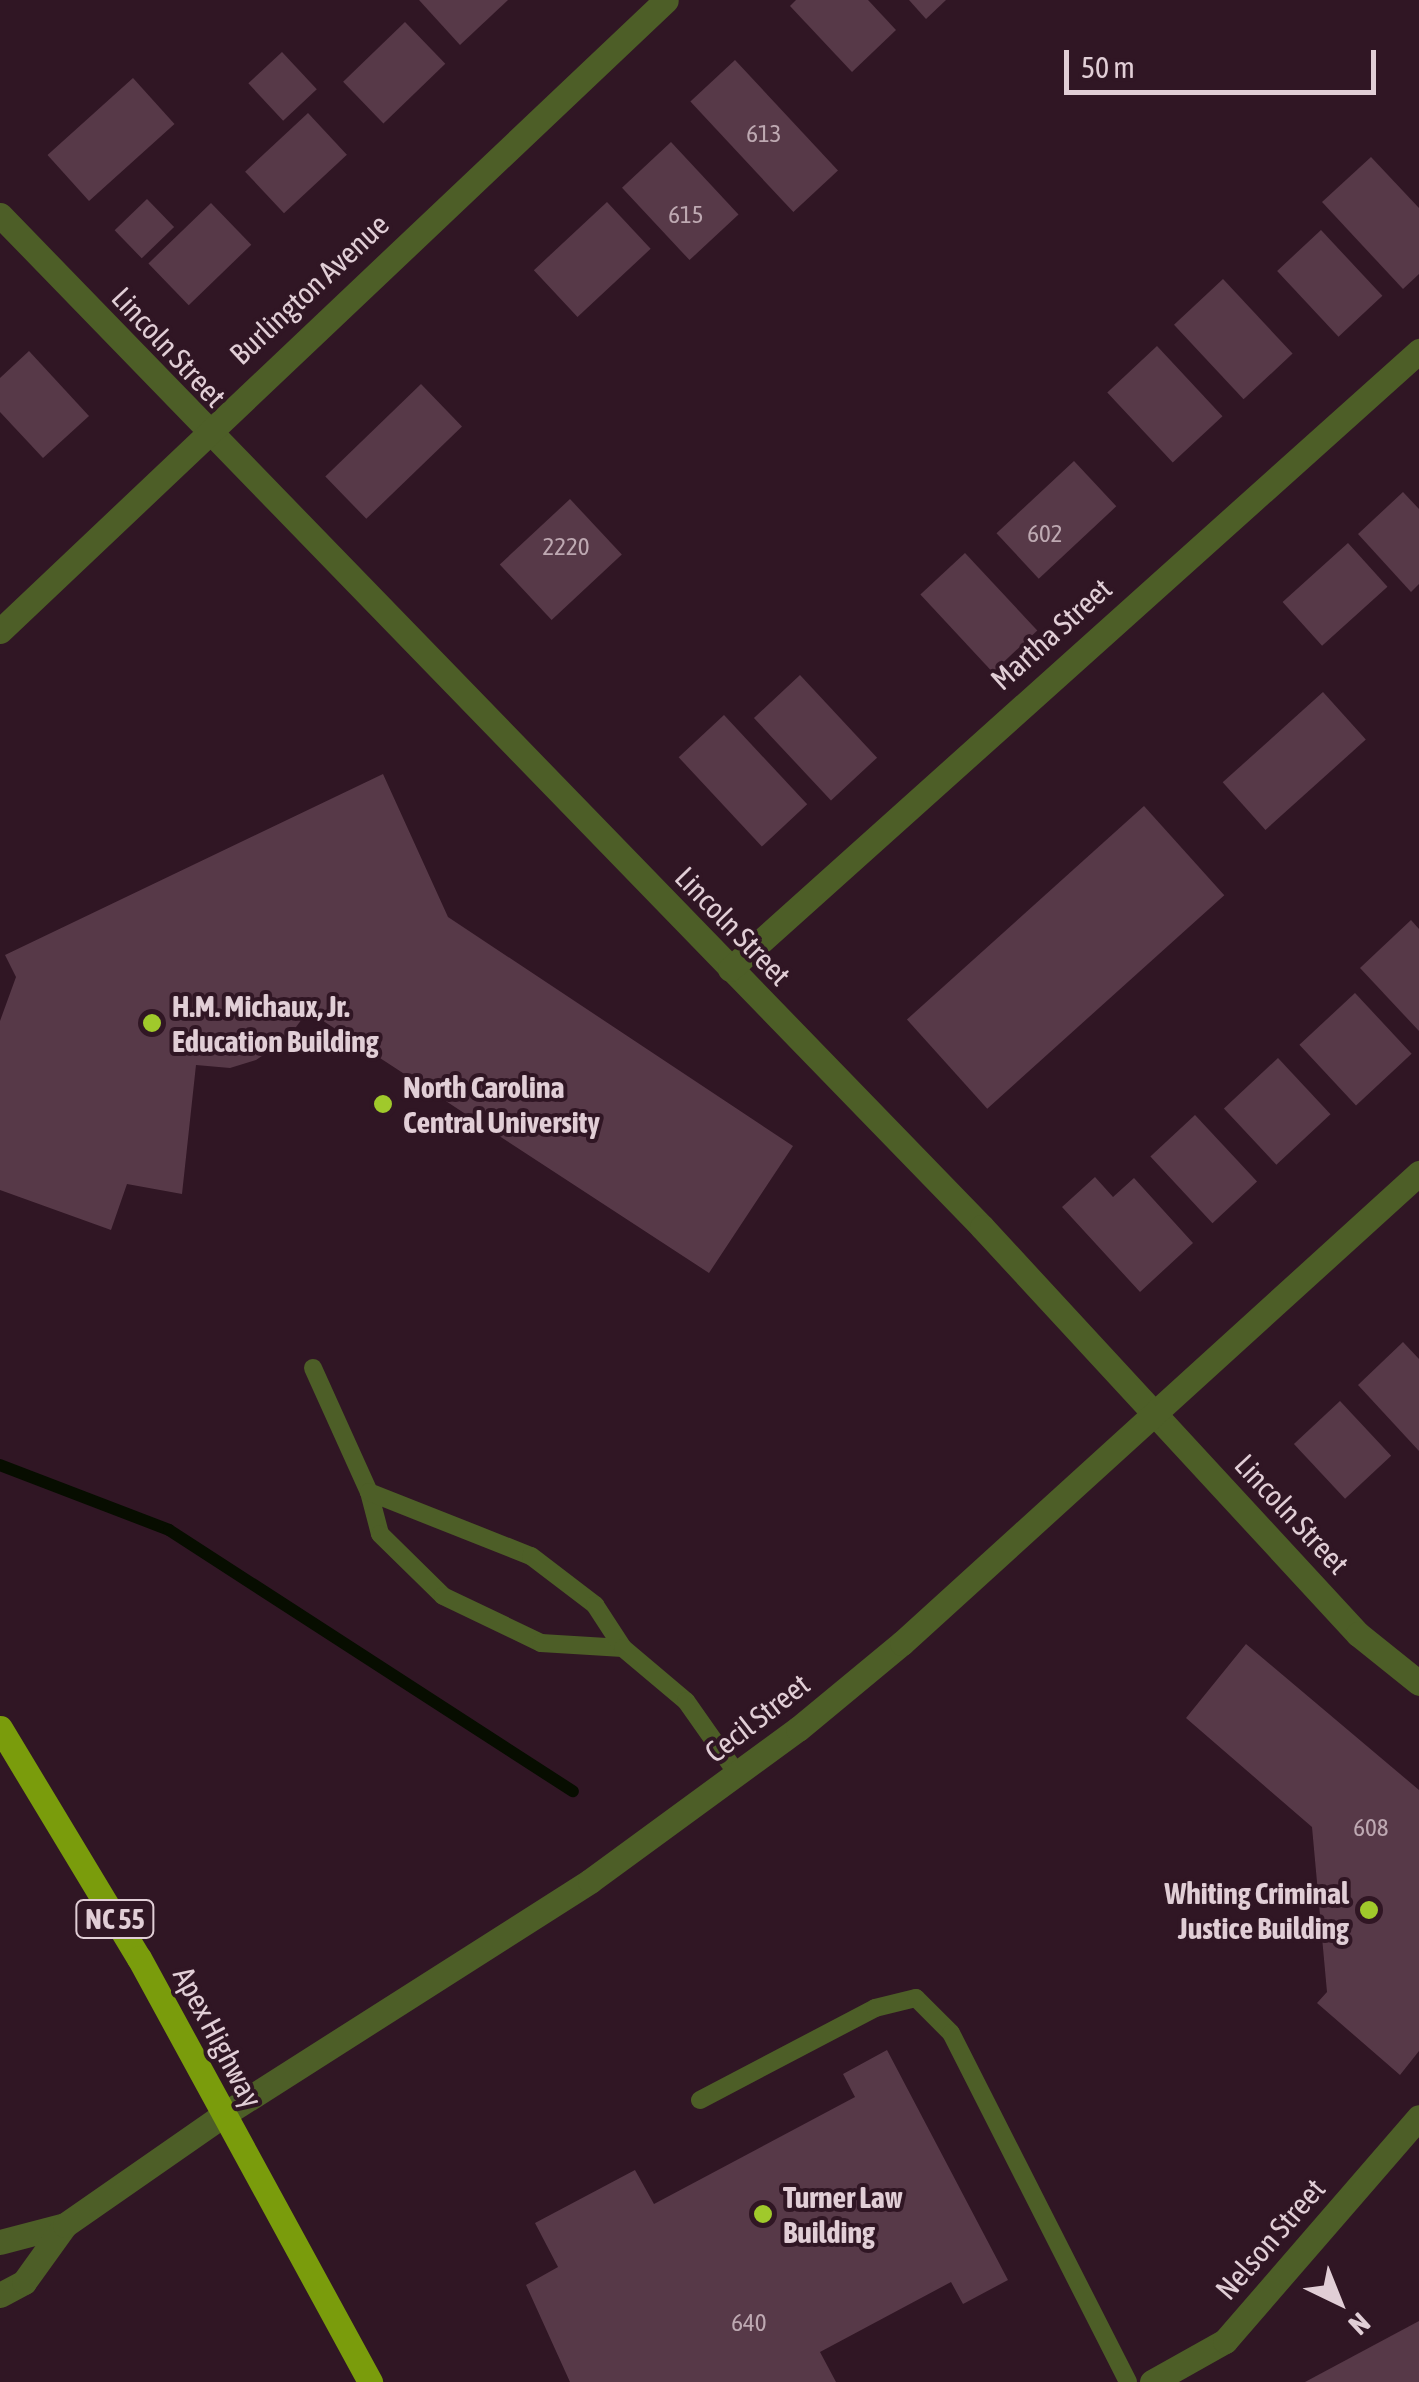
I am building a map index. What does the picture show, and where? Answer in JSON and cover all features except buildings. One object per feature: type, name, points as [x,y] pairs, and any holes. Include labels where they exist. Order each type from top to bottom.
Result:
[{"type":"main road","name":"Apex Highway","points":[[0,1728],[139,1958],[370,2382]]},
{"type":"street","name":"Burlington Avenue","points":[[0,631],[204,432],[666,0]]},
{"type":"street","name":"Lincoln Street","points":[[0,215],[204,432],[730,969],[1156,1415],[1358,1634],[1419,1683]]},
{"type":"street","name":"Martha Street","points":[[730,969],[1419,351]]},
{"type":"street","name":"Cecil Street","points":[[0,2295],[24,2282],[65,2225],[223,2115],[590,1881],[738,1774],[902,1643],[1419,1173]]},
{"type":"street","name":"Nelson Street","points":[[1152,2382],[1225,2341],[1419,2117]]},
{"type":"street","name":"Cecil Street","points":[[0,2242],[65,2225]]},
{"type":"lane","points":[[314,1368],[369,1492],[380,1534],[443,1596],[541,1643],[623,1648]]},
{"type":"lane","points":[[369,1492],[530,1556],[594,1605],[623,1648],[686,1702],[738,1774]]},
{"type":"lane","points":[[700,2100],[875,2008],[916,1998],[951,2032],[1128,2382]]},
{"type":"waterway","points":[[0,1465],[169,1530],[573,1791]]},
{"type":"place","name":"H.M. Michaux, Jr. Education Building","points":[[152,1023]]},
{"type":"place","name":"North Carolina Central University","points":[[383,1104]]},
{"type":"place","name":"Whiting Criminal Justice Building","points":[[1369,1910]]},
{"type":"place","name":"Turner Law Building","points":[[763,2214]]}]
